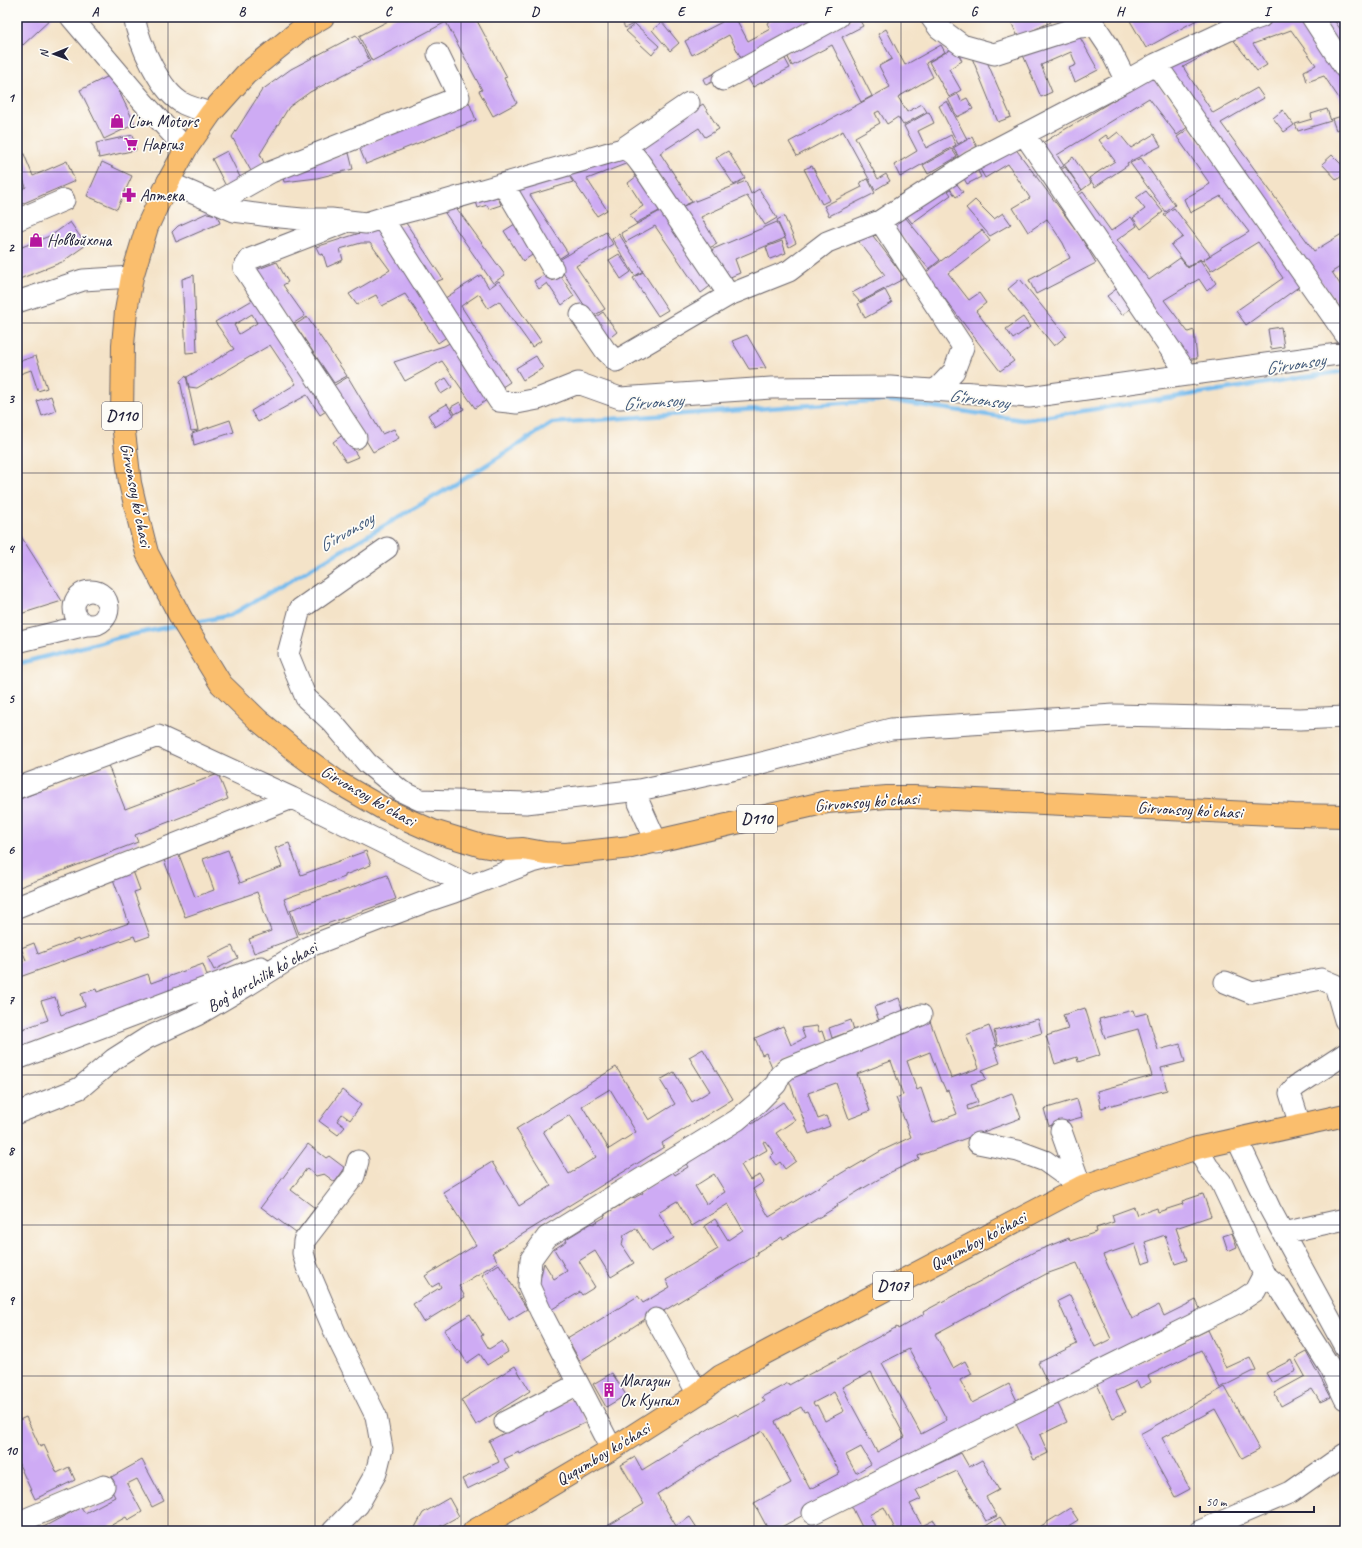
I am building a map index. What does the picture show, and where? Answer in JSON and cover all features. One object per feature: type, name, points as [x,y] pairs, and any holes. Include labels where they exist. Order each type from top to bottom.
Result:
[{"type":"main road","name":"Girvonsoy koʻchasi","points":[[322,17],[299,31],[246,74],[211,113],[186,149],[168,182],[147,227],[132,277],[126,311],[123,345],[122,414],[130,483],[147,553],[182,620],[221,684],[258,720],[298,753],[339,783],[384,809],[433,831],[482,846],[506,850],[523,849],[545,853],[566,854],[631,847],[827,802],[887,797],[1345,816]]},
{"type":"main road","name":"Ququmboy ko'chasi","points":[[474,1531],[612,1449],[698,1394],[721,1376],[1081,1187],[1197,1148],[1345,1115]]},
{"type":"street","points":[[71,17],[143,102],[186,149]]},
{"type":"street","points":[[134,17],[150,61],[166,90],[184,104],[211,113]]},
{"type":"street","points":[[723,80],[838,17]]},
{"type":"street","points":[[931,17],[939,28],[962,45],[994,54],[1079,27],[1101,22],[1109,47],[1126,81]]},
{"type":"street","points":[[581,315],[605,350],[616,361],[729,295],[789,271],[827,242],[880,222],[971,162],[1156,64],[1244,23],[1261,17]]},
{"type":"street","points":[[1312,17],[1345,68]]},
{"type":"street","points":[[216,203],[271,172],[459,97],[438,54]]},
{"type":"street","points":[[1156,64],[1345,334]]},
{"type":"street","points":[[168,182],[234,210],[270,216],[302,219],[331,219],[366,223],[622,149],[689,103]]},
{"type":"street","points":[[1024,134],[1188,375]]},
{"type":"street","points":[[622,149],[627,149],[632,153],[645,170],[729,295]]},
{"type":"street","points":[[503,184],[553,269]]},
{"type":"street","points":[[17,220],[64,200]]},
{"type":"street","points":[[382,218],[499,401],[517,403],[538,399],[578,383],[620,398],[771,388],[890,387],[1029,397],[1345,353]]},
{"type":"street","points":[[349,221],[250,259],[244,268],[356,438]]},
{"type":"street","points":[[880,222],[963,347],[954,372],[936,390]]},
{"type":"street","points":[[17,302],[83,280],[132,277]]},
{"type":"street","points":[[387,548],[300,610],[288,654],[306,698],[332,722],[367,763],[401,791],[420,800],[526,803],[639,790],[754,766],[891,729],[1114,715],[1300,719],[1345,717]]},
{"type":"street","points":[[17,642],[86,625]]},
{"type":"street","points":[[17,788],[158,736],[292,798],[470,886]]},
{"type":"street","points":[[639,790],[640,803],[657,842]]},
{"type":"street","points":[[17,907],[292,798]]},
{"type":"street","name":"Bogʻdorchilik koʻchasi","points":[[17,1113],[80,1088],[114,1059],[147,1038],[197,1015],[310,946],[532,862],[566,854]]},
{"type":"street","points":[[17,1059],[239,974],[290,957]]},
{"type":"street","points":[[1225,982],[1252,993],[1322,979],[1334,985],[1345,1020]]},
{"type":"street","points":[[612,1449],[529,1286],[531,1259],[547,1237],[737,1120],[776,1084],[780,1075],[788,1068],[921,1015]]},
{"type":"street","points":[[1300,1125],[1290,1093],[1296,1086],[1345,1054]]},
{"type":"street","points":[[1061,1131],[1081,1187]]},
{"type":"street","points":[[1237,1139],[1283,1233],[1345,1347]]},
{"type":"street","points":[[978,1144],[1018,1151],[1045,1161],[1081,1187]]},
{"type":"street","points":[[1197,1148],[1208,1167],[1221,1182],[1264,1274],[1283,1294],[1331,1369],[1345,1399]]},
{"type":"street","points":[[332,1531],[358,1505],[376,1473],[382,1449],[376,1416],[337,1337],[307,1267],[303,1253],[304,1241],[354,1176],[358,1161]]},
{"type":"street","points":[[1283,1233],[1345,1219]]},
{"type":"street","points":[[813,1513],[1237,1303],[1254,1291],[1264,1274]]},
{"type":"street","points":[[656,1319],[698,1394]]},
{"type":"street","points":[[506,1422],[578,1384]]},
{"type":"street","points":[[1200,1531],[1291,1492],[1345,1454]]},
{"type":"street","points":[[17,1523],[104,1486]]},
{"type":"street","points":[[17,1505],[17,1514]]},
{"type":"building","points":[[26,17],[53,17],[23,45],[17,39],[17,26]]},
{"type":"building","points":[[396,17],[475,17],[507,77],[504,78],[517,103],[493,116],[479,91],[482,90],[446,22],[372,61],[359,36]]},
{"type":"building","points":[[620,17],[630,17],[633,24],[625,28]]},
{"type":"building","points":[[720,17],[735,17],[748,41],[770,29],[767,23],[779,17],[820,17],[742,60],[729,35],[692,55],[685,41],[722,22]]},
{"type":"building","points":[[855,17],[858,17],[863,26],[842,37],[872,96],[861,102],[832,45],[792,66],[786,53]]},
{"type":"building","points":[[1009,17],[1049,17],[1051,22],[1018,37]]},
{"type":"building","points":[[1133,17],[1202,17],[1146,48],[1129,19]]},
{"type":"building","points":[[1278,17],[1302,17],[1345,74],[1345,107],[1324,76],[1307,82],[1304,71],[1316,65],[1291,30],[1253,44],[1267,65],[1257,71],[1229,34]]},
{"type":"building","points":[[1316,17],[1332,17],[1345,36],[1345,57]]},
{"type":"building","points":[[662,22],[679,43],[670,51],[652,30]]},
{"type":"building","points":[[635,24],[659,46],[652,55],[626,31]]},
{"type":"building","points":[[886,29],[905,65],[941,45],[945,52],[926,63],[933,77],[898,97],[907,112],[922,104],[927,112],[903,125],[898,117],[887,124],[879,111],[875,113],[880,123],[855,137],[878,179],[886,174],[890,181],[875,190],[843,131],[797,156],[789,142],[890,87],[879,66],[892,59],[878,34]]},
{"type":"building","points":[[1077,32],[1098,70],[1075,82],[1069,68],[1076,65],[1071,52],[1041,65],[1052,92],[1041,97],[1023,55]]},
{"type":"building","points":[[356,35],[370,61],[310,92],[289,107],[260,154],[265,165],[251,171],[232,137],[262,90],[291,69]]},
{"type":"building","points":[[1216,37],[1221,46],[1183,67],[1213,113],[1257,88],[1264,98],[1221,123],[1314,251],[1345,232],[1345,264],[1332,272],[1345,292],[1345,310],[1343,312],[1165,64]]},
{"type":"building","points":[[955,47],[962,61],[949,69],[961,90],[949,97],[929,62]]},
{"type":"building","points":[[970,53],[985,57],[1011,117],[998,122]]},
{"type":"building","points":[[783,55],[790,68],[753,87],[746,75]]},
{"type":"building","points":[[733,64],[736,70],[706,85],[703,79]]},
{"type":"building","points":[[111,75],[135,124],[104,139],[80,90]]},
{"type":"building","points":[[1152,77],[1189,126],[1177,135],[1149,98],[1057,155],[1064,166],[1051,173],[1034,148]]},
{"type":"building","points":[[958,94],[961,101],[967,98],[973,109],[957,117],[948,99]]},
{"type":"building","points":[[947,101],[967,139],[958,144],[939,106]]},
{"type":"building","points":[[469,102],[476,120],[366,164],[359,147]]},
{"type":"building","points":[[703,104],[719,129],[705,137],[699,128],[660,153],[692,202],[683,206],[746,181],[751,194],[759,189],[777,218],[765,225],[747,196],[701,217],[717,244],[707,249],[639,145]]},
{"type":"building","points":[[1327,109],[1331,121],[1298,131],[1295,124],[1312,119],[1311,114]]},
{"type":"building","points":[[1283,110],[1294,125],[1284,132],[1273,118]]},
{"type":"building","points":[[929,112],[934,123],[918,131],[926,148],[951,135],[956,145],[900,177],[894,165],[917,151],[904,126]]},
{"type":"building","points":[[1345,115],[1345,126],[1336,130],[1332,119]]},
{"type":"building","points":[[1190,128],[1304,283],[1246,325],[1236,311],[1283,278],[1258,242],[1211,271],[1203,260],[1249,232],[1221,196],[1190,213],[1184,199],[1210,184],[1177,137]]},
{"type":"building","points":[[1118,132],[1131,148],[1154,134],[1161,146],[1127,163],[1128,165],[1095,187],[1089,178],[1115,161],[1099,140],[1106,135],[1109,139]]},
{"type":"building","points":[[133,135],[136,150],[99,158],[96,143]]},
{"type":"building","points":[[17,137],[33,176],[67,161],[75,181],[17,206],[17,191],[26,187],[18,166],[17,167]]},
{"type":"building","points":[[972,137],[977,147],[959,157],[953,148]]},
{"type":"building","points":[[1012,144],[1079,234],[1096,263],[1036,294],[1029,280],[1070,258],[1063,243],[1047,219],[1028,232],[1013,208],[1030,198],[1008,164],[985,178],[977,164]]},
{"type":"building","points":[[952,149],[957,157],[928,174],[923,165]]},
{"type":"building","points":[[227,151],[243,183],[228,190],[212,159]]},
{"type":"building","points":[[728,151],[745,178],[734,185],[716,158]]},
{"type":"building","points":[[624,152],[628,163],[587,179],[607,210],[597,216],[566,170]]},
{"type":"building","points":[[349,153],[353,169],[317,178],[284,182],[282,172]]},
{"type":"building","points":[[1332,155],[1345,168],[1345,173],[1337,180],[1322,164]]},
{"type":"building","points":[[1073,157],[1091,183],[1082,190],[1064,164]]},
{"type":"building","points":[[1141,158],[1175,205],[1166,212],[1130,163]]},
{"type":"building","points":[[102,162],[132,176],[117,209],[87,196]]},
{"type":"building","points":[[812,166],[830,200],[822,204],[804,169]]},
{"type":"building","points":[[976,167],[981,177],[967,184],[962,175]]},
{"type":"building","points":[[1065,167],[1082,190],[1071,198],[1054,175]]},
{"type":"building","points":[[565,170],[573,182],[530,195],[568,253],[557,260],[508,188]]},
{"type":"building","points":[[637,176],[661,210],[636,223],[630,215],[643,206],[628,183]]},
{"type":"building","points":[[952,178],[963,192],[956,197],[946,183]]},
{"type":"building","points":[[868,179],[875,193],[829,216],[824,206],[862,187],[860,182]]},
{"type":"building","points":[[943,184],[951,195],[912,223],[904,213]]},
{"type":"building","points":[[495,188],[501,205],[489,209],[487,205],[478,208],[474,195]]},
{"type":"building","points":[[1146,191],[1163,212],[1141,229],[1133,218],[1145,209],[1136,198]]},
{"type":"building","points":[[1083,192],[1111,231],[1131,217],[1137,226],[1117,240],[1149,280],[1180,258],[1188,268],[1200,260],[1216,283],[1207,291],[1199,279],[1164,300],[1188,332],[1194,330],[1197,359],[1190,359],[1105,249],[1071,201]]},
{"type":"building","points":[[975,200],[994,219],[1003,213],[1011,224],[990,236],[966,208]]},
{"type":"building","points":[[455,206],[505,275],[493,283],[445,213]]},
{"type":"building","points":[[1174,208],[1210,255],[1202,261],[1200,259],[1188,267],[1171,245],[1183,237],[1164,215]]},
{"type":"building","points":[[662,210],[713,284],[701,293],[655,226],[626,242],[621,233]]},
{"type":"building","points":[[901,212],[940,260],[929,269],[890,222]]},
{"type":"building","points":[[207,213],[217,215],[220,223],[176,242],[172,232],[178,226]]},
{"type":"building","points":[[784,216],[796,243],[789,247],[777,220]]},
{"type":"building","points":[[70,222],[86,245],[62,262],[17,280],[17,249],[52,235]]},
{"type":"building","points":[[518,222],[537,252],[523,261],[504,231]]},
{"type":"building","points":[[777,222],[785,238],[735,259],[740,273],[723,280],[706,252]]},
{"type":"building","points":[[406,223],[443,279],[431,284],[394,227]]},
{"type":"building","points":[[385,225],[452,333],[438,343],[405,294],[382,306],[376,295],[357,305],[349,294],[390,270],[370,243],[361,243],[340,249],[343,260],[327,267],[323,254],[320,255],[316,247]]},
{"type":"building","points":[[867,228],[905,278],[860,302],[852,293],[885,275],[853,234]]},
{"type":"building","points":[[982,230],[990,241],[948,273],[969,300],[979,293],[986,303],[976,311],[1014,361],[1000,371],[925,273]]},
{"type":"building","points":[[606,232],[613,244],[576,266],[605,309],[592,317],[556,262]]},
{"type":"building","points":[[619,234],[643,271],[635,276],[612,239]]},
{"type":"building","points":[[782,241],[786,253],[770,259],[766,247]]},
{"type":"building","points":[[619,254],[631,272],[621,279],[609,260]]},
{"type":"building","points":[[277,262],[288,282],[283,285],[305,316],[291,325],[253,271]]},
{"type":"building","points":[[643,272],[668,310],[658,316],[633,278]]},
{"type":"building","points":[[547,273],[552,281],[560,275],[574,296],[562,305],[547,283],[539,289],[534,281]]},
{"type":"building","points":[[194,275],[197,352],[186,353],[182,279]]},
{"type":"building","points":[[481,275],[489,288],[499,281],[541,341],[532,347],[499,301],[488,308],[479,294],[461,306],[510,382],[496,391],[439,302]]},
{"type":"building","points":[[1020,279],[1066,336],[1054,346],[1008,289]]},
{"type":"building","points":[[1119,287],[1134,306],[1122,315],[1107,296]]},
{"type":"building","points":[[885,290],[892,303],[865,318],[858,304]]},
{"type":"building","points":[[256,298],[331,408],[320,415],[307,395],[258,422],[251,411],[296,384],[270,345],[197,388],[189,387],[187,377],[234,349],[215,322]],"holes":[[[252,314],[257,323],[239,334],[234,325]]]},
{"type":"building","points":[[603,312],[617,332],[607,340],[593,319]]},
{"type":"building","points":[[307,317],[347,376],[334,383],[295,325]]},
{"type":"building","points":[[1023,317],[1030,327],[1013,339],[1006,329]]},
{"type":"building","points":[[1281,327],[1284,347],[1271,349],[1268,329]]},
{"type":"building","points":[[747,335],[766,368],[749,369],[732,341]]},
{"type":"building","points":[[457,339],[494,395],[475,408],[442,361],[405,381],[394,362],[444,346]]},
{"type":"building","points":[[36,356],[47,388],[38,391],[31,370],[17,375],[17,362]]},
{"type":"building","points":[[536,356],[543,368],[523,380],[516,368]]},
{"type":"building","points":[[186,376],[198,430],[191,431],[180,381]]},
{"type":"building","points":[[348,377],[382,434],[394,429],[399,438],[373,452],[333,386]]},
{"type":"building","points":[[446,378],[452,387],[441,394],[436,384]]},
{"type":"building","points":[[51,396],[56,411],[42,416],[37,401]]},
{"type":"building","points":[[460,402],[464,409],[455,414],[451,407]]},
{"type":"building","points":[[447,404],[454,415],[435,427],[428,415]]},
{"type":"building","points":[[230,420],[234,432],[194,445],[192,433]]},
{"type":"building","points":[[344,434],[358,457],[346,462],[333,442]]},
{"type":"building","points":[[17,530],[62,601],[17,615],[18,592]]},
{"type":"building","points":[[108,765],[125,809],[218,774],[228,799],[135,835],[138,842],[17,888],[17,800]]},
{"type":"building","points":[[289,843],[301,875],[366,851],[371,865],[345,875],[345,877],[284,899],[298,937],[254,953],[249,939],[271,931],[257,892],[185,917],[164,860],[179,855],[195,897],[214,890],[203,859],[228,850],[240,883],[282,867],[275,848]]},
{"type":"building","points":[[133,871],[140,890],[134,892],[150,936],[136,941],[134,936],[17,978],[17,963],[26,960],[21,948],[34,943],[38,954],[78,939],[79,941],[129,923],[113,879]]},
{"type":"building","points":[[387,875],[396,899],[299,934],[290,910]]},
{"type":"building","points":[[232,946],[238,958],[214,970],[208,958]]},
{"type":"building","points":[[203,964],[208,978],[17,1049],[17,1031],[48,1020],[41,1001],[55,997],[61,1015],[85,1006],[81,994],[96,989],[97,992],[148,974],[151,983]]},
{"type":"building","points":[[899,998],[904,1012],[879,1021],[874,1007]]},
{"type":"building","points":[[1085,1008],[1100,1055],[1078,1062],[1077,1057],[1055,1064],[1046,1036],[1068,1029],[1063,1015]]},
{"type":"building","points":[[1133,1010],[1135,1016],[1147,1013],[1158,1050],[1180,1044],[1185,1062],[1161,1068],[1167,1090],[1101,1108],[1097,1091],[1152,1076],[1138,1029],[1105,1038],[1099,1019]]},
{"type":"building","points":[[1038,1019],[1042,1033],[998,1046],[994,1031]]},
{"type":"building","points":[[851,1020],[854,1030],[832,1038],[829,1028]]},
{"type":"building","points":[[930,1021],[951,1078],[979,1068],[966,1035],[989,1026],[997,1047],[994,1048],[1000,1063],[982,1070],[986,1079],[971,1084],[978,1102],[967,1106],[968,1110],[1012,1093],[1021,1118],[918,1156],[919,1159],[891,1172],[862,1189],[837,1204],[838,1206],[783,1239],[782,1237],[757,1252],[758,1254],[652,1318],[650,1316],[580,1361],[567,1338],[584,1328],[585,1329],[638,1296],[643,1303],[670,1287],[666,1280],[718,1249],[704,1226],[715,1219],[728,1240],[743,1230],[728,1204],[692,1226],[677,1201],[658,1212],[674,1238],[651,1252],[636,1228],[624,1235],[622,1245],[634,1263],[611,1277],[595,1251],[579,1261],[595,1287],[582,1295],[580,1292],[549,1311],[537,1292],[544,1263],[554,1279],[567,1271],[554,1249],[567,1241],[566,1239],[605,1217],[604,1215],[633,1197],[634,1198],[643,1193],[642,1191],[673,1172],[675,1175],[688,1167],[685,1162],[751,1122],[752,1124],[783,1102],[795,1120],[776,1133],[796,1161],[785,1169],[780,1162],[776,1165],[770,1157],[774,1153],[765,1141],[763,1142],[767,1150],[741,1165],[750,1180],[760,1175],[764,1182],[753,1189],[769,1217],[850,1168],[911,1137],[896,1098],[903,1095],[891,1061],[857,1074],[870,1111],[849,1119],[836,1083],[808,1093],[818,1119],[826,1116],[830,1126],[809,1134],[787,1075]],"holes":[[[930,1052],[941,1082],[946,1091],[948,1090],[957,1114],[933,1123],[921,1088],[917,1090],[907,1061]],[[714,1174],[725,1192],[706,1204],[695,1186]]]},
{"type":"building","points":[[783,1026],[791,1045],[805,1038],[801,1028],[817,1026],[819,1032],[822,1031],[826,1043],[772,1067],[766,1053],[762,1055],[755,1038]]},
{"type":"building","points":[[703,1049],[733,1099],[662,1143],[664,1147],[492,1253],[498,1262],[459,1286],[465,1297],[424,1322],[413,1304],[441,1287],[439,1283],[432,1287],[425,1276],[476,1245],[443,1192],[492,1162],[519,1206],[551,1186],[516,1129],[616,1067],[649,1120],[675,1104],[660,1080],[674,1072],[692,1102],[710,1091],[689,1057]],"holes":[[[610,1089],[636,1132],[609,1149],[582,1106]],[[570,1115],[596,1157],[569,1174],[543,1131]]]},
{"type":"building","points":[[342,1090],[361,1105],[350,1120],[342,1114],[337,1121],[345,1127],[338,1135],[319,1121]]},
{"type":"building","points":[[1077,1099],[1082,1117],[1049,1126],[1044,1109]]},
{"type":"building","points":[[308,1144],[326,1158],[329,1156],[345,1168],[335,1182],[324,1174],[316,1176],[307,1168],[291,1190],[315,1208],[296,1233],[261,1207]]},
{"type":"building","points":[[1203,1194],[1211,1216],[1176,1228],[1187,1260],[1175,1264],[1165,1235],[1145,1242],[1151,1261],[1142,1264],[1135,1244],[1103,1255],[1132,1319],[1159,1305],[1164,1316],[1196,1300],[1202,1313],[1050,1388],[1038,1363],[1077,1344],[1058,1301],[1070,1295],[1095,1347],[1111,1339],[1077,1263],[1046,1274],[935,1334],[953,1368],[965,1361],[972,1374],[960,1380],[972,1403],[1009,1384],[1017,1401],[879,1477],[875,1470],[805,1508],[807,1513],[774,1531],[769,1531],[754,1503],[791,1483],[763,1431],[725,1451],[657,1494],[676,1526],[690,1517],[699,1531],[599,1531],[644,1504],[621,1465],[635,1457],[642,1470],[712,1427],[736,1414],[738,1416],[765,1401],[762,1397],[788,1383],[789,1385],[897,1327],[898,1329],[924,1314],[923,1312],[1034,1252],[1069,1238],[1070,1241],[1097,1232],[1096,1228],[1114,1222],[1112,1215],[1134,1207],[1137,1215],[1157,1208],[1158,1212],[1183,1204],[1182,1201]],"holes":[[[909,1349],[947,1420],[921,1434],[882,1363]],[[871,1372],[905,1437],[877,1452],[842,1387]],[[834,1392],[844,1411],[825,1421],[817,1405],[815,1406],[813,1403]],[[801,1407],[804,1412],[807,1411],[840,1473],[810,1489],[775,1421]],[[861,1447],[871,1464],[856,1473],[846,1455]]]},
{"type":"building","points":[[1232,1233],[1237,1247],[1228,1251],[1223,1236]]},
{"type":"building","points":[[499,1264],[527,1309],[509,1320],[482,1275]]},
{"type":"building","points":[[470,1314],[483,1335],[481,1336],[489,1349],[502,1341],[508,1352],[487,1365],[480,1354],[467,1363],[459,1350],[457,1351],[444,1330]]},
{"type":"building","points":[[1208,1330],[1226,1368],[1250,1357],[1256,1370],[1220,1388],[1201,1350],[1148,1376],[1151,1382],[1140,1388],[1137,1381],[1116,1391],[1126,1412],[1113,1418],[1097,1384]]},
{"type":"building","points":[[1306,1352],[1331,1397],[1320,1402],[1312,1389],[1281,1406],[1274,1393],[1305,1376],[1295,1358]]},
{"type":"building","points":[[1291,1360],[1296,1371],[1272,1383],[1266,1373]]},
{"type":"building","points":[[515,1366],[530,1391],[476,1425],[461,1400]]},
{"type":"building","name":"Магазин Ок Кунгил","points":[[612,1373],[626,1395],[606,1407],[593,1384]]},
{"type":"building","points":[[1225,1387],[1259,1449],[1242,1458],[1215,1409],[1162,1438],[1190,1489],[1175,1497],[1140,1434]]},
{"type":"building","points":[[575,1397],[587,1422],[520,1454],[519,1452],[504,1459],[509,1469],[467,1489],[462,1479],[499,1462],[489,1441]]},
{"type":"building","points":[[1058,1404],[1067,1422],[1040,1435],[1048,1453],[1034,1460],[1016,1424]]},
{"type":"building","points":[[26,1417],[40,1447],[44,1445],[57,1473],[69,1467],[75,1480],[35,1499],[17,1460],[19,1457],[17,1453],[17,1421]]},
{"type":"building","points":[[961,1453],[969,1467],[982,1460],[999,1490],[986,1497],[997,1516],[986,1521],[957,1471],[916,1490],[921,1499],[910,1504],[922,1526],[934,1520],[940,1531],[896,1531],[884,1507],[869,1515],[878,1531],[864,1531],[851,1505],[909,1475],[910,1477]]},
{"type":"building","points":[[142,1460],[164,1501],[152,1507],[137,1479],[127,1484],[142,1512],[128,1520],[126,1517],[101,1531],[36,1531],[81,1507],[85,1513],[115,1497],[106,1480]]},
{"type":"building","points":[[449,1498],[459,1516],[432,1531],[413,1531],[423,1513]]},
{"type":"building","points":[[1070,1508],[1078,1520],[1060,1531],[1033,1531]]},
{"type":"building","points":[[1000,1517],[1009,1531],[978,1531]]},
{"type":"waterway","name":"G‘irvonsoy","points":[[192,623],[231,615],[466,478],[552,423],[886,400],[1023,420],[1345,371]]},
{"type":"waterway","name":"G‘irvonsoy","points":[[17,664],[120,637],[179,625]]},
{"type":"place","name":"Lion Motors","points":[[117,121]]},
{"type":"place","name":"Наргиз","points":[[131,144]]},
{"type":"place","name":"Аптека","points":[[129,195]]},
{"type":"place","name":"Новвойхона","points":[[36,240]]},
{"type":"place","name":"Магазин Ок Кунгил","points":[[609,1390]]}]
